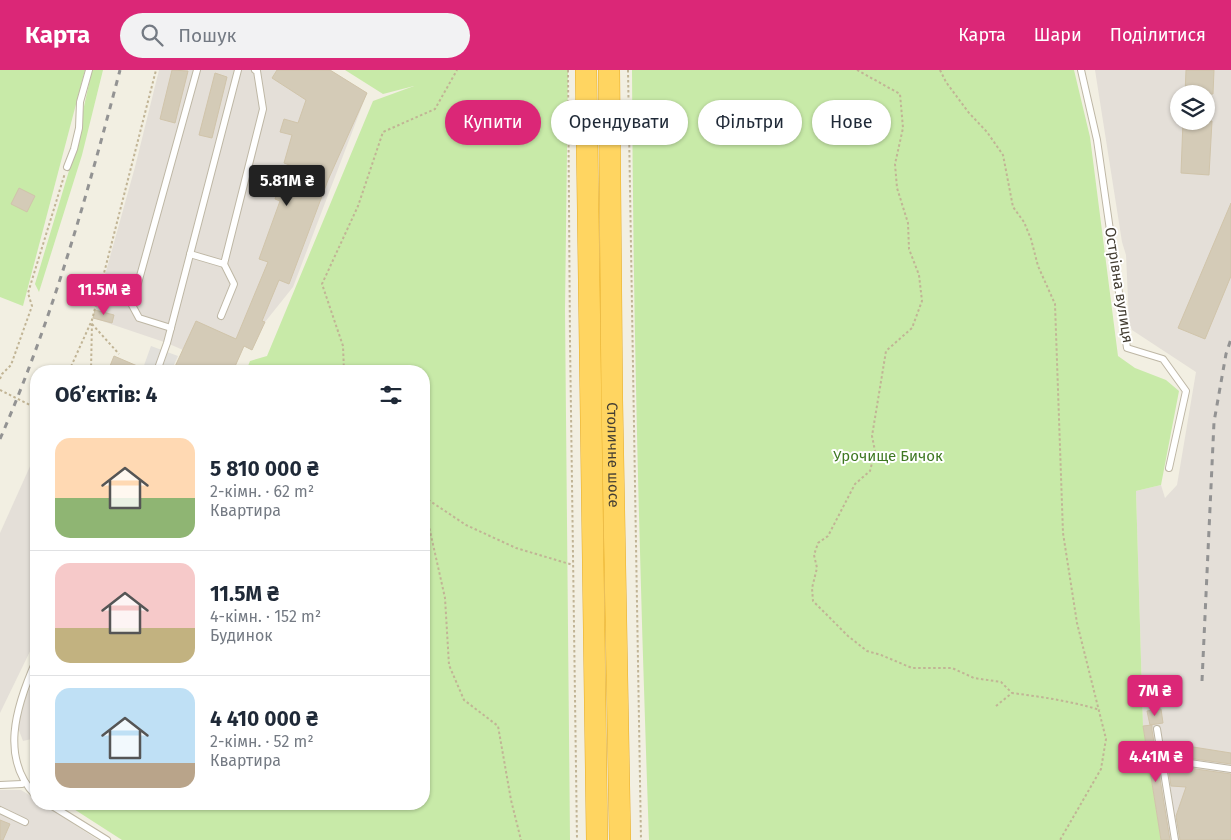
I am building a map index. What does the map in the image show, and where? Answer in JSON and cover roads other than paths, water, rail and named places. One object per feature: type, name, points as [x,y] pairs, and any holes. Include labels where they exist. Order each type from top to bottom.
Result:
[{"type":"highway","name":"Столичне шосе","points":[[586,70],[597,840]]},
{"type":"highway","name":"Столичне шосе","points":[[609,70],[612,399],[620,840]]},
{"type":"lane","points":[[66,167],[74,149],[79,128],[80,102],[89,70]]},
{"type":"lane","points":[[171,328],[139,318],[132,305],[197,70]]},
{"type":"lane","points":[[159,365],[167,343],[238,70]]},
{"type":"lane","points":[[221,316],[234,284],[224,264],[263,109],[257,71],[255,70]]},
{"type":"lane","name":"Острівна вулиця","points":[[1081,70],[1097,140],[1127,348],[1163,359],[1186,391],[1169,468]]},
{"type":"lane","points":[[190,254],[224,264]]},
{"type":"lane","points":[[8,729],[12,715],[30,675]]},
{"type":"lane","points":[[1157,729],[1175,840]]},
{"type":"lane","points":[[1162,759],[1231,768]]},
{"type":"lane","points":[[14,775],[30,791]]},
{"type":"lane","points":[[0,785],[22,784]]},
{"type":"lane","points":[[0,810],[26,822]]},
{"type":"lane","points":[[59,810],[107,840]]},
{"type":"railway","points":[[0,439],[36,349],[67,257],[95,164],[120,70]]},
{"type":"railway","points":[[1202,681],[1214,422],[1226,354],[1231,339]]},
{"type":"park label","name":"Урочище Бичок","points":[[888,456]]}]
